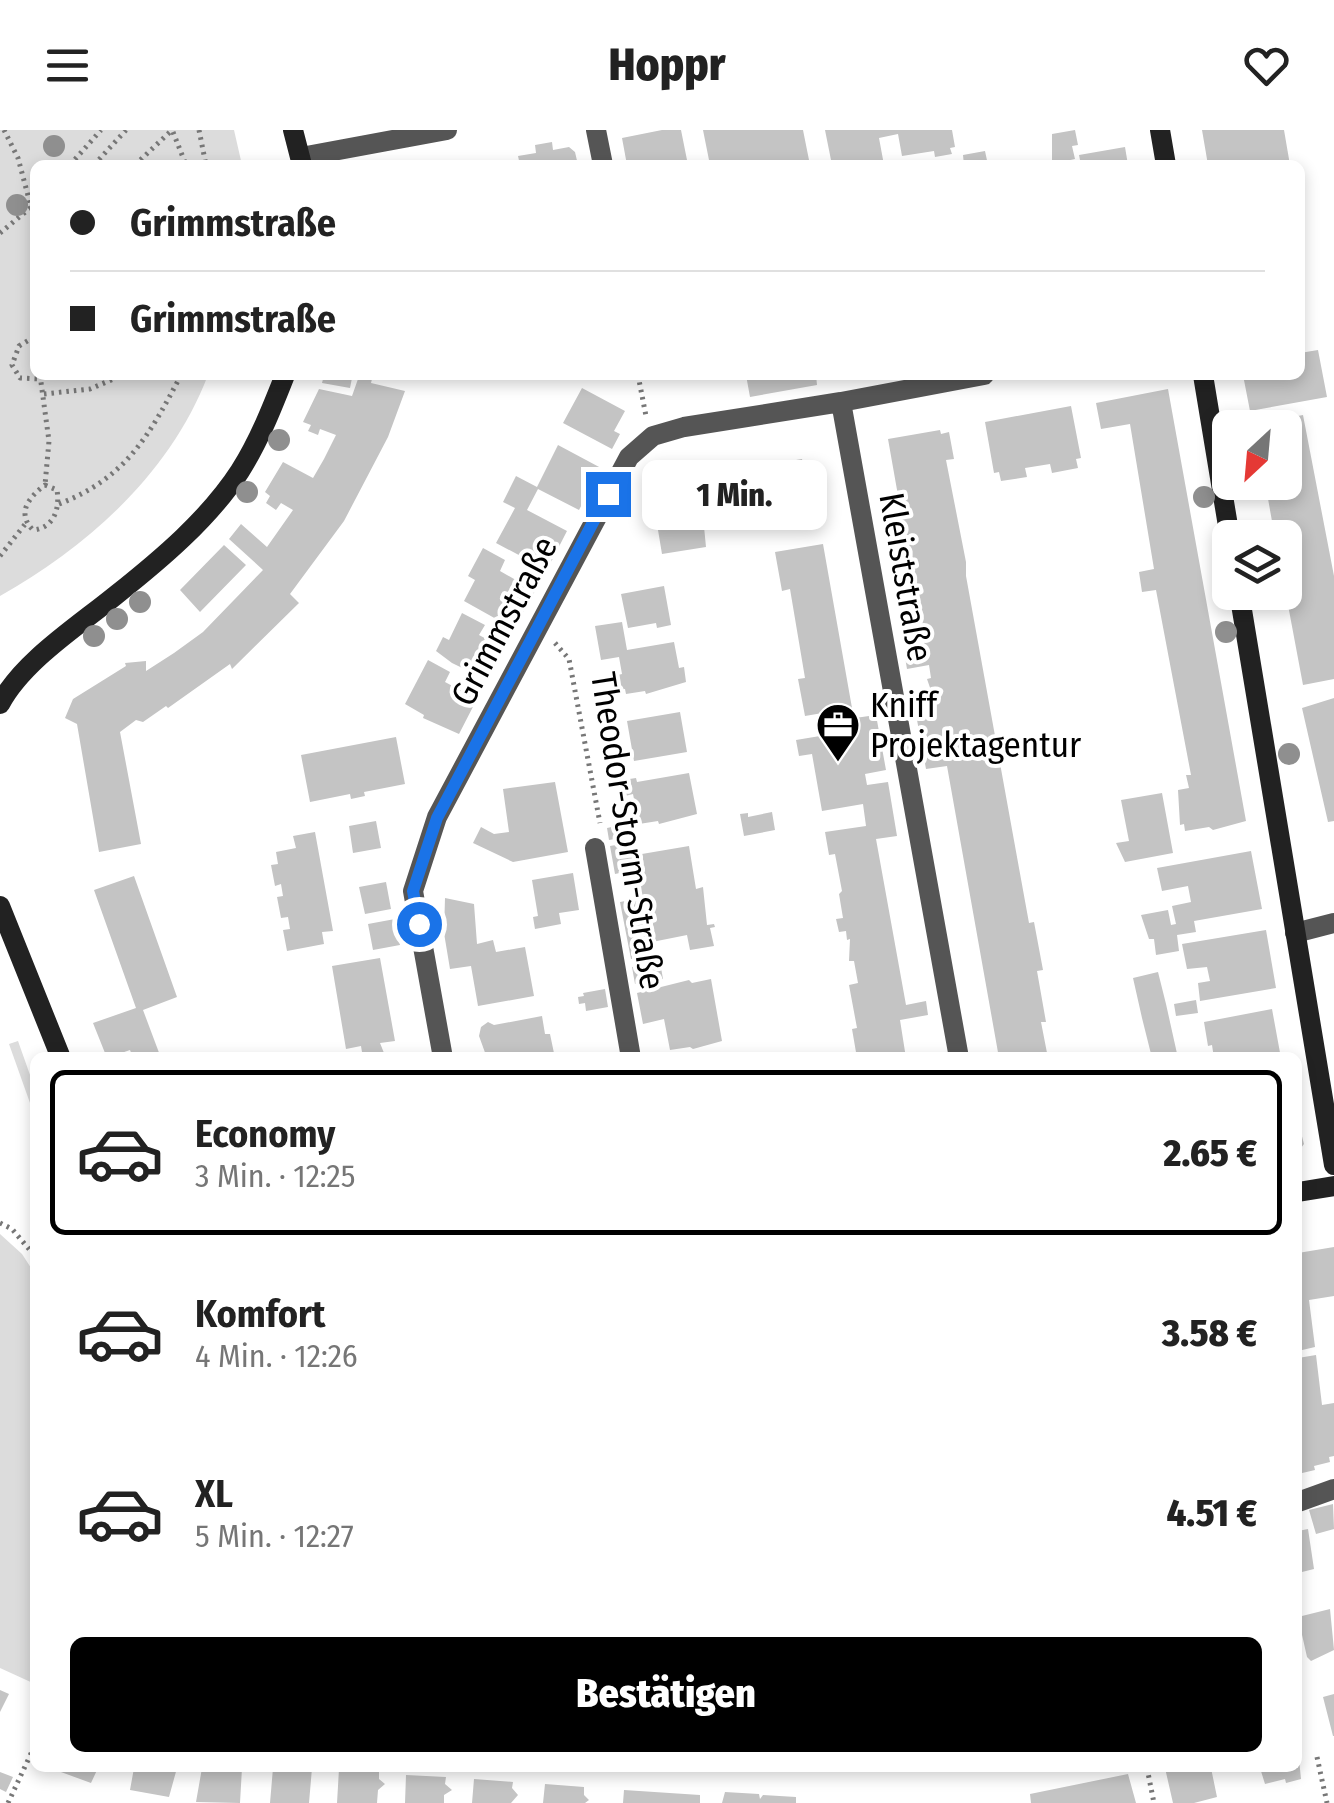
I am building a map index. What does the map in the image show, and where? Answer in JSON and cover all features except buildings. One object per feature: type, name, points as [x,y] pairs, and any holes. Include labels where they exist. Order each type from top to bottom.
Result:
[{"type":"street","points":[[294,130],[301,160]]},
{"type":"street","points":[[306,160],[447,130]]},
{"type":"street","points":[[596,130],[602,160]]},
{"type":"street","points":[[1160,130],[1165,160]]},
{"type":"street","points":[[1,701],[63,636],[130,583],[216,502],[262,432],[284,380]]},
{"type":"street","name":"Grimmstraße","points":[[442,1052],[413,891],[437,818],[629,457],[654,436],[684,427],[958,380]]},
{"type":"street","points":[[1204,380],[1227,520]]},
{"type":"street","name":"Kleiststraße","points":[[841,402],[958,1052]]},
{"type":"street","points":[[1242,610],[1334,1166]]},
{"type":"street","name":"Theodor-Storm-Straße","points":[[595,848],[630,1052]]},
{"type":"street","points":[[0,906],[59,1052]]},
{"type":"street","points":[[1296,934],[1334,923]]},
{"type":"street","points":[[1302,1191],[1334,1186]]},
{"type":"street","points":[[1302,1501],[1334,1489]]},
{"type":"path","points":[[4,130],[18,158],[30,200]]},
{"type":"path","points":[[74,160],[101,130]]},
{"type":"path","points":[[99,160],[126,130]]},
{"type":"path","points":[[199,130],[205,160]]},
{"type":"path","points":[[140,160],[172,131],[184,160]]},
{"type":"path","points":[[0,232],[30,209]]},
{"type":"path","points":[[30,340],[20,346],[12,365],[20,378],[30,378]]},
{"type":"path","points":[[41,380],[48,442],[45,485],[30,496],[24,511],[26,523],[33,530],[42,529],[54,519],[59,504],[56,490],[45,485]]},
{"type":"path","points":[[44,394],[90,389],[111,380]]},
{"type":"path","points":[[59,504],[86,494],[118,472],[136,453],[178,380]]},
{"type":"path","points":[[639,380],[646,417]]},
{"type":"path","points":[[0,556],[26,523]]},
{"type":"path","name":"Theodor-Storm-Straße","points":[[539,624],[570,659],[603,839],[595,848]]},
{"type":"path","points":[[0,1223],[30,1250]]},
{"type":"path","points":[[8,1803],[30,1756]]},
{"type":"path","points":[[1316,1757],[1327,1803]]},
{"type":"path","points":[[1148,1772],[1154,1803]]},
{"type":"shaded area","points":[[0,130],[234,130],[241,160],[30,160],[30,380],[206,380],[172,443],[124,503],[65,554],[0,596]]},
{"type":"shaded area","points":[[18,1041],[30,1075],[30,1103],[9,1044]]},
{"type":"shaded area","points":[[0,1234],[30,1266],[30,1682],[0,1668]]},
{"type":"place","name":"Kniff Projektagentur","points":[[838,763]]},
{"type":"route","points":[[419,924],[413,891],[437,818],[608,494]]}]
